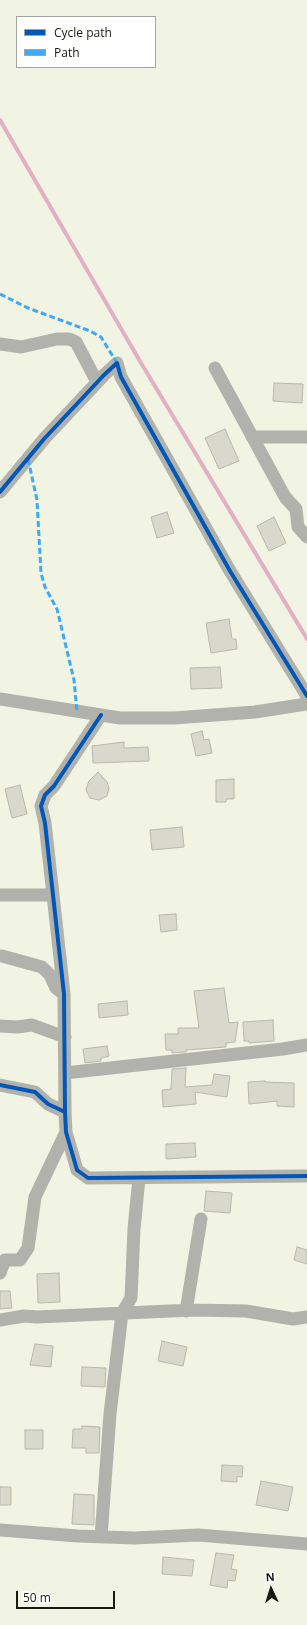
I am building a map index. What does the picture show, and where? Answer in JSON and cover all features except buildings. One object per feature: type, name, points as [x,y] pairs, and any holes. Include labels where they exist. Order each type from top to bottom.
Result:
[{"type":"street","points":[[0,344],[21,347],[57,339],[69,339],[76,342],[97,382]]},
{"type":"street","points":[[0,492],[44,439],[97,382],[117,363],[121,377],[230,571],[307,696]]},
{"type":"street","points":[[215,368],[285,497],[296,509],[298,527],[307,537]]},
{"type":"street","points":[[252,437],[307,436]]},
{"type":"street","points":[[0,699],[120,718],[174,718],[255,712],[307,704]]},
{"type":"street","points":[[101,715],[54,786],[45,795],[41,806],[45,823],[64,994],[66,1132],[77,1170],[88,1178],[307,1176]]},
{"type":"street","points":[[0,895],[53,895]]},
{"type":"street","points":[[2,956],[42,967],[50,975],[56,988],[64,994]]},
{"type":"street","points":[[0,1026],[17,1027],[32,1025],[65,1037]]},
{"type":"street","points":[[65,1073],[307,1045]]},
{"type":"street","points":[[0,1085],[34,1092],[48,1104],[65,1112]]},
{"type":"street","points":[[0,1273],[5,1260],[20,1260],[28,1248],[35,1197],[66,1132]]},
{"type":"street","points":[[101,1537],[110,1414],[122,1313],[131,1298],[134,1229],[139,1178]]},
{"type":"street","points":[[186,1311],[202,1219]]},
{"type":"street","points":[[0,1320],[24,1316],[37,1317],[186,1311],[246,1311],[293,1319],[307,1317]]},
{"type":"street","points":[[0,1530],[135,1538],[198,1535],[307,1544]]},
{"type":"waterway","points":[[0,120],[141,363],[307,639]]},
{"type":"marked path","points":[[0,294],[28,308],[90,331],[101,337],[117,363]]},
{"type":"marked path","points":[[28,459],[37,500],[41,573],[45,587],[57,609],[74,680],[77,712]]},
{"type":"cycle path","points":[[0,492],[44,439],[117,363],[121,377],[230,571],[307,696]]},
{"type":"cycle path","points":[[65,1112],[64,994],[45,823],[41,806],[45,795],[54,786],[101,715]]},
{"type":"cycle path","points":[[0,1085],[35,1092],[48,1104],[65,1112],[66,1132],[77,1170],[88,1178],[307,1176]]}]
